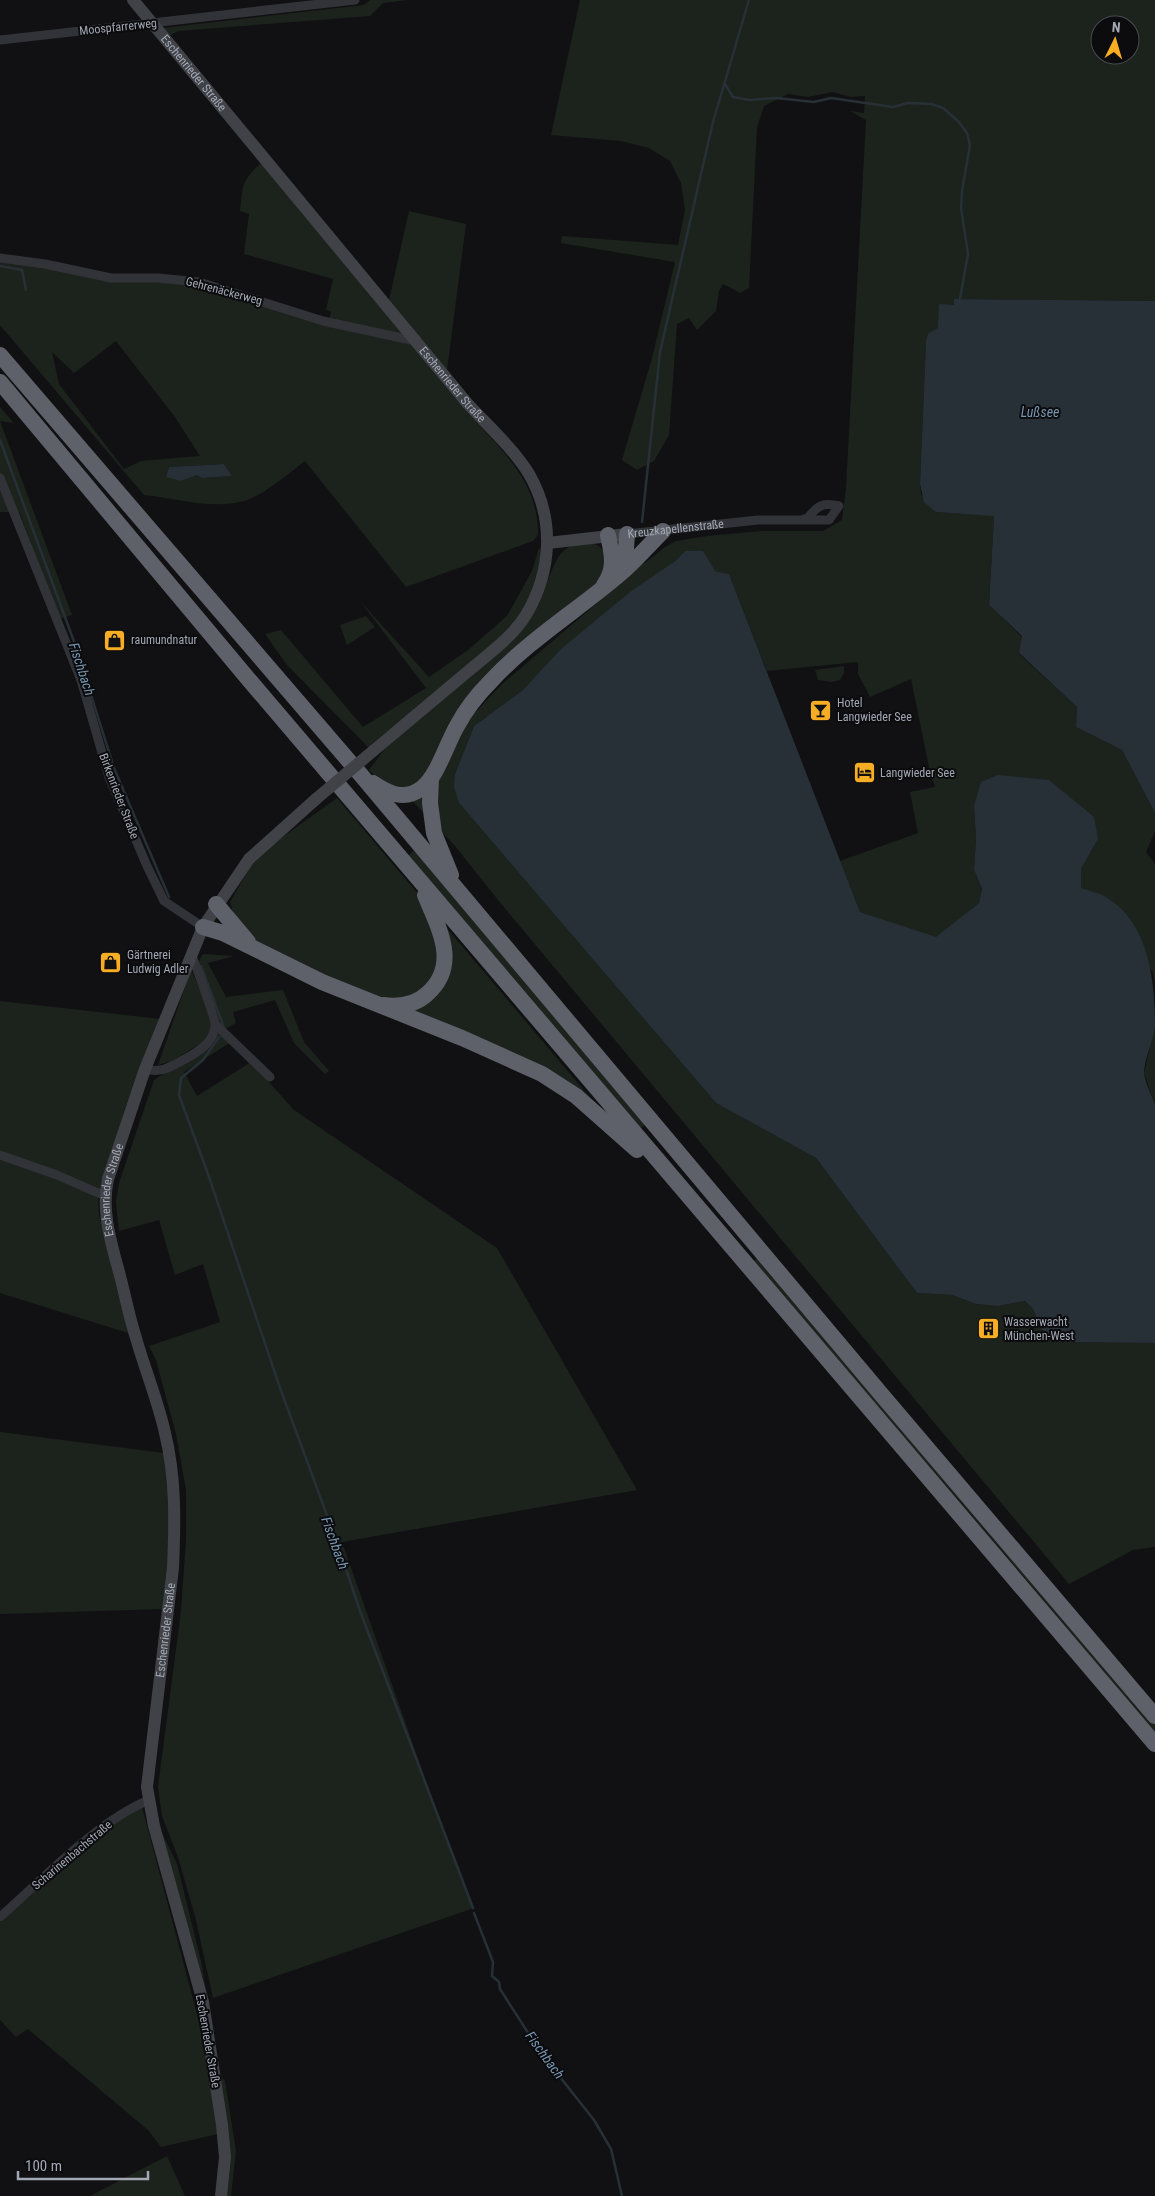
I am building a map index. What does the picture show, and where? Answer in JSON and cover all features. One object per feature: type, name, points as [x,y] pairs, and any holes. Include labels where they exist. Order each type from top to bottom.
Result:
[{"type":"highway","points":[[0,355],[361,775],[1155,1716]]},
{"type":"highway","points":[[0,382],[420,882],[1155,1744]]},
{"type":"highway","points":[[361,775],[394,795],[406,795],[423,787],[431,778],[458,724],[492,679],[524,651],[621,574],[663,531]]},
{"type":"highway","points":[[621,574],[625,562],[627,534]]},
{"type":"highway","points":[[604,586],[611,575],[612,565],[608,535]]},
{"type":"highway","points":[[431,778],[430,803],[434,833],[456,889]]},
{"type":"highway","points":[[376,1004],[404,1005],[420,1000],[435,987],[443,972],[445,955],[443,940],[420,882]]},
{"type":"highway","points":[[216,904],[252,948]]},
{"type":"highway","points":[[202,927],[223,933],[270,958],[322,982],[542,1074],[576,1096],[637,1150],[680,1198],[698,1208]]},
{"type":"street","name":"Eschenrieder Straße","points":[[133,0],[528,474],[535,487],[544,514],[548,543],[539,588],[525,616],[506,639],[316,799],[248,859],[216,904],[202,927],[191,953],[146,1069],[108,1179],[105,1196],[107,1221],[136,1338],[165,1433],[173,1479],[175,1532],[172,1577],[148,1768],[149,1800],[203,2002],[222,2125],[225,2157],[221,2196]]},
{"type":"street","name":"Moospfarrerweg","points":[[0,40],[355,0]]},
{"type":"street","name":"Gehrenäckerweg","points":[[0,258],[45,264],[111,278],[158,278],[199,282],[323,321],[381,335],[411,340],[415,338]]},
{"type":"street","name":"Birkenrieder Straße","points":[[0,478],[81,680],[109,777],[147,866],[164,901],[202,927]]},
{"type":"street","name":"Kreuzkapellenstraße","points":[[548,543],[758,520],[804,519]]},
{"type":"street","points":[[191,953],[216,1025],[270,1077]]},
{"type":"street","points":[[146,1069],[153,1071],[164,1070],[191,1056],[210,1041],[216,1025]]},
{"type":"street","points":[[0,1155],[57,1175],[105,1196]]},
{"type":"street","name":"Scharinenbachstraße","points":[[0,1917],[87,1840],[132,1808],[149,1800]]},
{"type":"shaded area","points":[[370,0],[408,0],[383,3],[370,16],[178,31],[169,36],[163,28],[364,5]]},
{"type":"shaded area","points":[[580,0],[1155,0],[1155,301],[955,299],[948,316],[926,341],[920,484],[921,494],[936,512],[994,515],[989,605],[1022,637],[1019,654],[1077,707],[1076,727],[1122,750],[1155,813],[1155,831],[1146,852],[1155,864],[1155,984],[1153,973],[1106,897],[1081,888],[1081,869],[1098,839],[974,806],[976,839],[974,870],[982,890],[979,903],[936,938],[860,912],[840,861],[918,833],[910,792],[935,787],[930,772],[911,679],[870,697],[858,674],[858,662],[767,671],[729,574],[715,571],[685,551],[523,690],[474,726],[455,774],[459,803],[716,1103],[816,1158],[917,1293],[952,1295],[976,1304],[998,1306],[1025,1301],[1033,1309],[1041,1328],[1054,1342],[1155,1343],[1155,1547],[1133,1550],[1069,1584],[455,846],[401,789],[380,782],[369,770],[390,742],[531,617],[555,563],[559,556],[571,546],[580,543],[590,543],[600,547],[605,555],[608,574],[513,656],[473,715],[502,684],[622,582],[640,559],[645,563],[676,541],[761,531],[823,531],[842,520],[846,488],[866,120],[850,111],[864,113],[865,96],[851,97],[832,92],[808,97],[788,94],[764,106],[757,127],[749,288],[740,293],[723,284],[719,291],[716,311],[697,330],[689,318],[677,324],[669,435],[654,461],[637,470],[622,460],[652,358],[675,262],[561,243],[562,236],[678,245],[685,210],[681,183],[670,161],[649,148],[621,141],[551,135]]},
{"type":"shaded area","points":[[261,163],[405,335],[329,320],[331,312],[326,310],[333,279],[244,254],[249,214],[240,211],[244,184]]},
{"type":"shaded area","points":[[409,211],[466,224],[447,370],[389,300]]},
{"type":"shaded area","points":[[0,262],[184,282],[409,344],[413,346],[453,396],[515,467],[525,482],[532,498],[537,516],[538,535],[533,541],[406,587],[305,461],[268,489],[244,501],[207,504],[144,495],[0,325]],"holes":[[[116,341],[175,417],[200,456],[141,461],[124,469],[59,384],[52,352],[74,373]],[[224,464],[232,476],[202,478],[197,475],[181,481],[166,476],[169,467]]]},
{"type":"shaded area","points":[[0,407],[14,423],[0,421]]},
{"type":"shaded area","points":[[0,421],[72,615],[60,619],[19,512],[0,512]]},
{"type":"shaded area","points":[[539,548],[543,555],[540,572],[521,616],[504,636],[368,747],[287,665],[265,634],[281,630],[363,727],[426,688],[360,601],[429,677],[468,650],[507,616],[532,571]]},
{"type":"shaded area","points":[[366,616],[375,627],[347,645],[340,625]]},
{"type":"shaded area","points":[[844,666],[844,673],[840,680],[832,682],[818,680],[815,670]]},
{"type":"shaded area","points":[[337,798],[604,1114],[554,1077],[280,960],[259,945],[234,917],[230,902],[250,867],[270,846]]},
{"type":"shaded area","points":[[416,848],[648,1123],[639,1129],[408,856]]},
{"type":"shaded area","points":[[203,954],[234,956],[208,963],[226,997],[283,990],[304,1042],[329,1071],[325,1074],[294,1043],[275,1000],[233,1012],[236,1023],[225,1029],[234,1040],[184,1072],[197,1096],[251,1062],[294,1110],[497,1248],[637,1490],[342,1542],[443,1830],[474,1908],[213,1998],[196,1920],[178,1857],[162,1816],[158,1787],[181,1611],[186,1540],[186,1490],[176,1434],[156,1360],[149,1346],[220,1322],[203,1264],[175,1275],[159,1220],[119,1231],[116,1202],[119,1183],[154,1080],[192,1056],[218,1024],[197,964]]},
{"type":"shaded area","points":[[191,970],[208,1006],[213,1026],[203,1042],[172,1061],[158,1065]]},
{"type":"shaded area","points":[[0,1001],[160,1019],[126,1106],[98,1196],[99,1214],[128,1333],[0,1293]]},
{"type":"shaded area","points":[[1155,1026],[1155,1105],[1144,1073]]},
{"type":"shaded area","points":[[758,1257],[1155,1724],[1155,1732],[969,1512],[753,1262]]},
{"type":"shaded area","points":[[0,1432],[164,1453],[171,1509],[165,1609],[0,1614]]},
{"type":"shaded area","points":[[142,1807],[202,2033],[218,2134],[161,2147],[148,2130],[28,2029],[16,2037],[0,2020],[0,1922],[88,1842],[131,1811]]},
{"type":"shaded area","points":[[161,1831],[177,1864],[201,1961],[206,1990]]},
{"type":"shaded area","points":[[221,2076],[225,2081],[236,2151],[231,2196],[224,2196]]},
{"type":"shaded area","points":[[167,2156],[185,2196],[90,2196]]},
{"type":"water","name":"Lußsee","points":[[954,299],[1155,301],[1155,813],[1122,750],[1076,727],[1077,707],[1019,653],[1022,636],[989,605],[994,516],[936,512],[924,502],[920,484],[926,341],[928,334],[938,328],[939,304],[954,305]]},
{"type":"water","points":[[224,464],[232,476],[202,478],[197,475],[181,481],[166,477],[169,467]]},
{"type":"water","name":"Langwieder See","points":[[685,551],[703,551],[715,571],[729,574],[860,912],[936,937],[979,903],[982,889],[974,870],[976,839],[974,806],[981,782],[998,775],[1049,780],[1094,817],[1098,839],[1081,869],[1081,888],[1106,897],[1120,908],[1132,922],[1147,954],[1151,972],[1155,1027],[1144,1076],[1155,1105],[1155,1343],[1054,1342],[1041,1328],[1033,1309],[1025,1301],[998,1306],[976,1304],[952,1295],[917,1293],[816,1158],[716,1103],[459,803],[454,787],[455,774],[474,726],[523,690],[561,649],[630,592],[674,562]]},
{"type":"waterway","points":[[642,522],[660,352],[713,122],[749,0]]},
{"type":"waterway","points":[[725,84],[733,97],[749,100],[776,98],[814,102],[831,98],[893,107],[908,103],[931,104],[943,108],[958,121],[967,133],[970,145],[961,208],[968,254],[960,299]]},
{"type":"waterway","points":[[0,266],[22,270],[26,290]]},
{"type":"waterway","name":"Fischbach","points":[[0,440],[76,647],[114,768],[169,897]]},
{"type":"waterway","points":[[201,966],[223,1025]]},
{"type":"waterway","name":"Fischbach","points":[[219,1037],[203,1060],[181,1078],[179,1095],[208,1174],[279,1385],[360,1611],[473,1908]]},
{"type":"waterway","name":"Fischbach","points":[[474,1913],[493,1962],[492,1976],[499,1982],[500,1989],[541,2053],[594,2120],[611,2149],[622,2196]]},
{"type":"place","name":"raumundnatur","points":[[115,640]]},
{"type":"place","name":"Hotel Langwieder See","points":[[821,710]]},
{"type":"place","name":"Langwieder See","points":[[864,773]]},
{"type":"place","name":"Gärtnerei Ludwig Adler","points":[[111,962]]},
{"type":"place","name":"Wasserwacht München-West","points":[[988,1329]]}]
